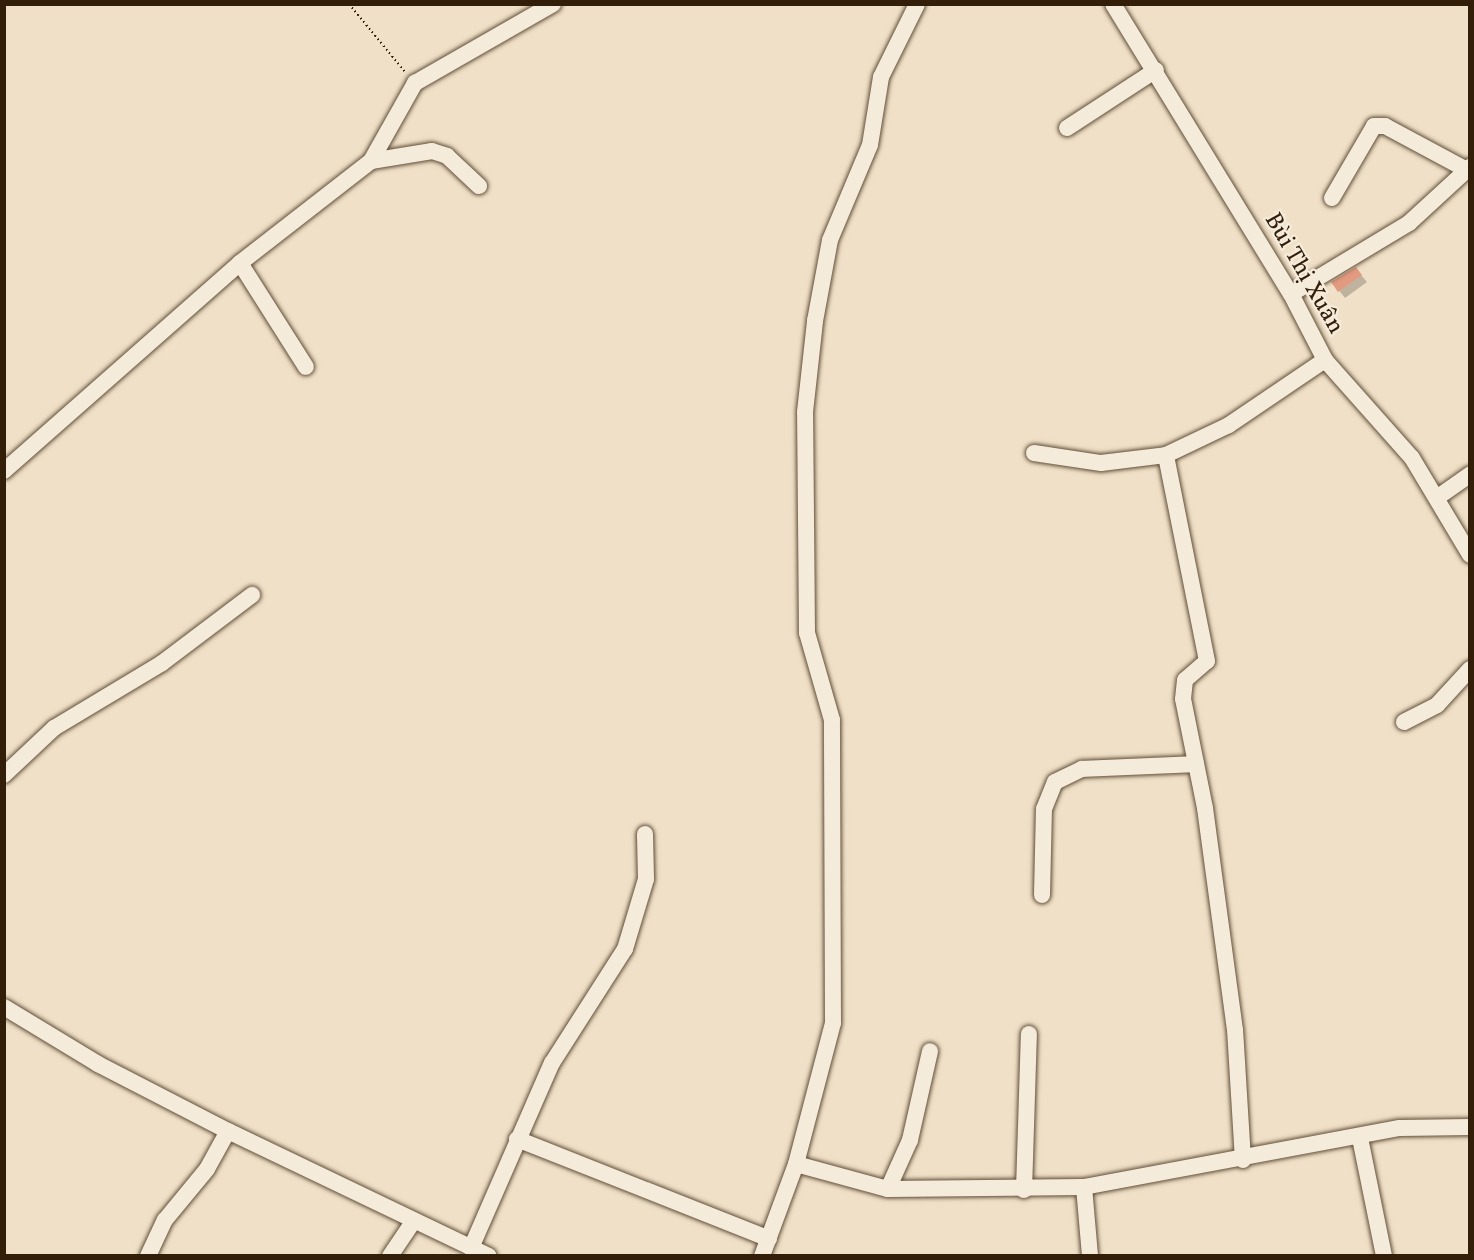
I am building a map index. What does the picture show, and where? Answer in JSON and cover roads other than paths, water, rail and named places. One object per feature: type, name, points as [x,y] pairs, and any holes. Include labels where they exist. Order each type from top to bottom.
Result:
[{"type":"street","points":[[4,471],[240,263],[371,161],[415,83],[553,4]]},
{"type":"street","points":[[762,1256],[796,1164],[833,1023],[832,720],[807,633],[805,412],[830,240],[870,145],[881,77],[917,4]]},
{"type":"street","name":"Bùi Thị Xuân","points":[[1113,4],[1156,70],[1291,294],[1325,360],[1412,458],[1438,497],[1470,555]]},
{"type":"street","points":[[1067,129],[1156,70]]},
{"type":"street","points":[[1291,294],[1409,223],[1468,168],[1385,126],[1374,126],[1332,198]]},
{"type":"street","points":[[371,161],[432,151],[447,156],[479,186]]},
{"type":"street","points":[[240,263],[306,367]]},
{"type":"street","points":[[1034,453],[1101,463],[1166,455],[1229,425],[1325,360]]},
{"type":"street","points":[[1166,455],[1207,661],[1185,680],[1183,699],[1196,764],[1235,1030],[1243,1160]]},
{"type":"street","points":[[1438,497],[1470,475]]},
{"type":"street","points":[[4,775],[54,728],[171,658],[252,595]]},
{"type":"street","points":[[1404,722],[1437,705],[1470,669]]},
{"type":"street","points":[[1042,895],[1044,809],[1055,782],[1082,770],[1196,764]]},
{"type":"street","points":[[471,1248],[517,1139],[564,1042],[625,950],[646,879],[645,834]]},
{"type":"street","points":[[5,1007],[98,1064],[228,1131],[413,1222],[489,1256]]},
{"type":"street","points":[[1024,1190],[1029,1034]]},
{"type":"street","points":[[888,1189],[910,1140],[930,1051]]},
{"type":"street","points":[[796,1164],[888,1189],[1024,1190],[1084,1187],[1243,1160],[1360,1138],[1400,1128],[1470,1127]]},
{"type":"street","points":[[148,1256],[165,1220],[207,1169],[228,1131]]},
{"type":"street","points":[[1360,1138],[1384,1256]]},
{"type":"street","points":[[517,1139],[769,1239]]},
{"type":"street","points":[[1084,1187],[1090,1256]]},
{"type":"street","points":[[390,1256],[413,1222]]}]
